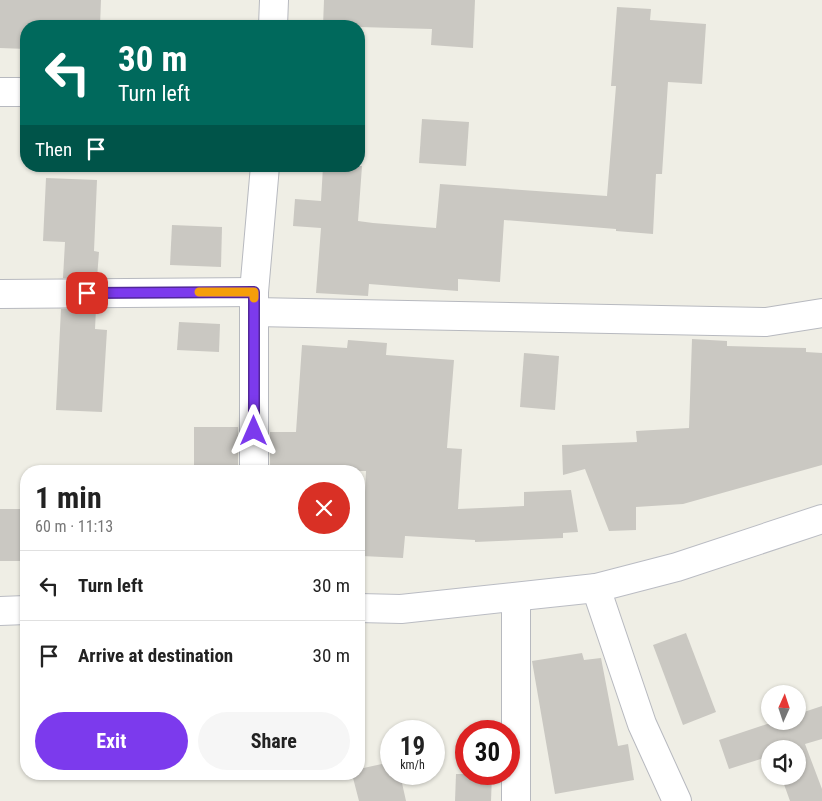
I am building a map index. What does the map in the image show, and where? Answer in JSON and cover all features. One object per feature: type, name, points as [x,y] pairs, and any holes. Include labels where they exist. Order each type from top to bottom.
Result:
[{"type":"street","points":[[273,20],[274,0]]},
{"type":"street","points":[[0,92],[20,92]]},
{"type":"street","points":[[254,465],[254,302],[265,172]]},
{"type":"street","points":[[0,294],[766,322],[822,313]]},
{"type":"street","points":[[365,608],[401,609],[596,588],[677,567],[822,519]]},
{"type":"street","points":[[596,588],[642,724],[677,801]]},
{"type":"street","points":[[516,597],[516,801]]},
{"type":"street","points":[[0,611],[20,610]]},
{"type":"building","points":[[0,0],[101,0],[100,20],[20,20],[20,49],[0,48]]},
{"type":"building","points":[[324,0],[475,0],[473,48],[431,45],[432,29],[365,27],[365,20],[323,20]]},
{"type":"building","points":[[617,7],[651,9],[650,20],[706,24],[702,84],[668,82],[662,174],[656,174],[653,234],[616,231],[616,229],[504,220],[500,282],[458,279],[458,291],[369,284],[368,296],[316,293],[321,228],[293,226],[295,199],[321,201],[323,172],[362,172],[358,221],[373,223],[436,228],[440,184],[607,196],[616,86],[611,86]]},
{"type":"building","points":[[422,119],[469,122],[466,166],[419,163]]},
{"type":"building","points":[[46,178],[97,180],[94,251],[99,252],[97,278],[63,278],[65,242],[43,241]]},
{"type":"building","points":[[172,225],[222,227],[221,267],[170,265]]},
{"type":"building","points":[[61,309],[96,309],[95,329],[107,330],[102,412],[56,410]]},
{"type":"building","points":[[179,322],[220,324],[219,352],[177,350]]},
{"type":"building","points":[[692,339],[727,341],[727,346],[806,348],[806,352],[822,353],[822,465],[683,504],[636,507],[636,530],[609,531],[585,469],[563,475],[562,445],[637,442],[636,431],[689,428]]},
{"type":"building","points":[[348,340],[387,343],[386,355],[454,360],[447,448],[462,449],[458,509],[524,506],[524,492],[571,490],[578,532],[563,533],[563,538],[475,542],[475,540],[405,536],[403,558],[365,556],[365,465],[270,465],[270,432],[296,432],[302,345],[347,348]]},
{"type":"building","points":[[524,353],[559,356],[555,410],[520,407]]},
{"type":"building","points":[[194,427],[238,427],[238,465],[194,465]]},
{"type":"building","points":[[0,509],[20,509],[20,561],[0,561]]},
{"type":"building","points":[[686,633],[716,712],[683,725],[653,645]]},
{"type":"building","points":[[582,653],[584,660],[601,658],[618,746],[628,744],[634,780],[555,794],[532,661]]},
{"type":"building","points":[[822,706],[822,739],[806,744],[806,740],[761,740],[761,759],[729,769],[719,740],[761,726],[761,730],[806,730],[806,711]]},
{"type":"building","points":[[806,747],[822,789],[822,801],[790,801],[784,785],[806,785]]},
{"type":"building","points":[[380,764],[380,785],[402,785],[406,801],[359,801],[354,780],[365,780],[365,768]]},
{"type":"building","points":[[456,785],[492,785],[491,801],[455,801]]},
{"type":"slow traffic","points":[[199,292],[254,292],[254,298]]},
{"type":"route","points":[[87,293],[254,292],[254,431]]}]
